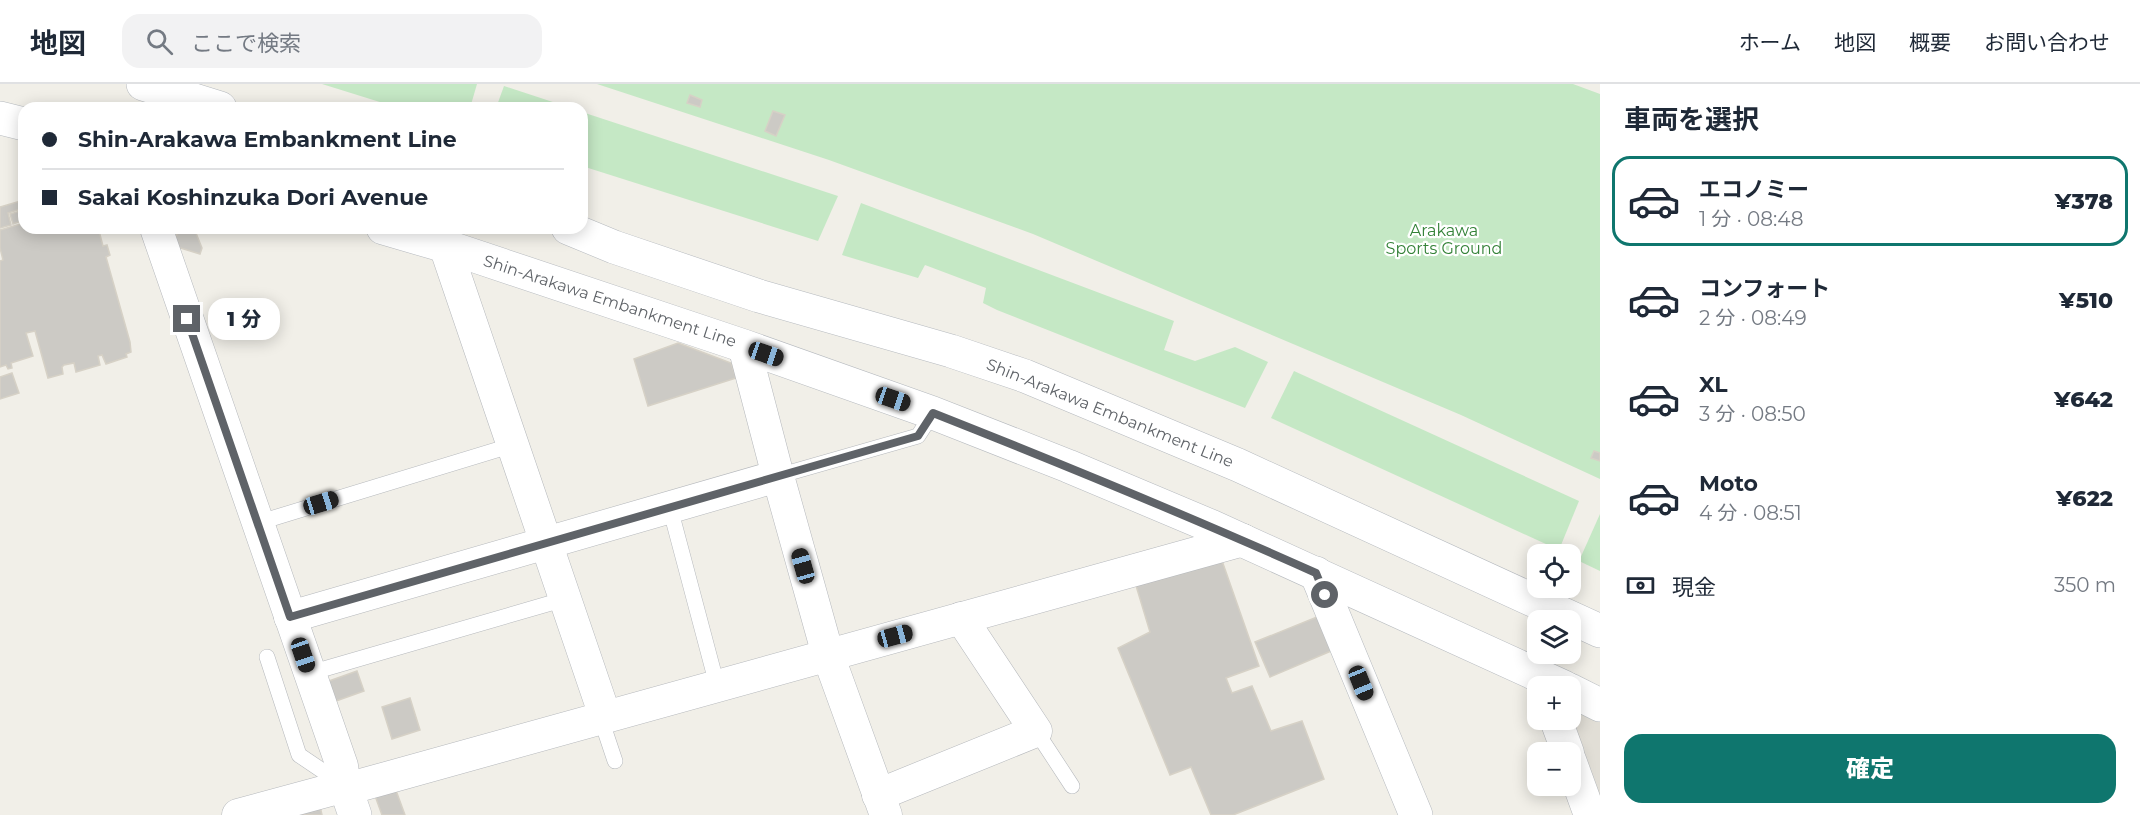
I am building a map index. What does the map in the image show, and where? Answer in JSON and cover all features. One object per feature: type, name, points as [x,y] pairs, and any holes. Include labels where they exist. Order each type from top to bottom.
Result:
[{"type":"main road","points":[[143,84],[201,102]]},
{"type":"main road","points":[[0,118],[18,122]]},
{"type":"main road","name":"Shin-Arakawa Embankment Line","points":[[404,234],[744,346],[933,413],[1068,466],[1243,540],[1535,676]]},
{"type":"main road","name":"Shin-Arakawa Embankment Line","points":[[583,234],[614,247],[759,296],[951,351],[1025,376],[1238,465],[1600,631]]},
{"type":"main road","points":[[1316,573],[1416,815]]},
{"type":"main road","points":[[1581,696],[1600,705]]},
{"type":"street","points":[[158,234],[342,766],[350,800]]},
{"type":"street","points":[[445,246],[605,716]]},
{"type":"street","points":[[744,346],[828,655],[882,805],[1036,731],[961,618]]},
{"type":"street","points":[[290,617],[778,476]]},
{"type":"street","points":[[238,815],[350,800],[361,785],[1243,540]]},
{"type":"street","points":[[1581,790],[1590,815]]},
{"type":"lane","points":[[778,476],[918,436],[933,413]]},
{"type":"lane","points":[[257,523],[513,444]]},
{"type":"lane","points":[[670,508],[717,685]]},
{"type":"lane","points":[[310,674],[565,599]]},
{"type":"lane","points":[[267,657],[299,754],[350,800]]},
{"type":"lane","points":[[605,716],[603,728],[615,761]]},
{"type":"lane","points":[[1036,731],[1072,786]]},
{"type":"shaded area","points":[[1581,708],[1600,718],[1600,815],[1581,755],[1581,742],[1577,742],[1573,730],[1581,730]]},
{"type":"green space","points":[[322,84],[477,84],[472,102],[380,102]]},
{"type":"green space","name":"Arakawa Sports Ground","points":[[597,84],[1573,84],[1600,94],[1600,479],[1461,415],[1033,234],[829,160]]},
{"type":"green space","points":[[504,86],[553,102],[498,102]]},
{"type":"green space","points":[[588,114],[838,196],[818,241],[588,168]]},
{"type":"green space","points":[[861,203],[1174,321],[1164,350],[1195,361],[1235,347],[1268,362],[1245,408],[997,310],[983,303],[986,288],[925,265],[918,278],[842,255]]},
{"type":"green space","points":[[1294,371],[1579,501],[1561,544],[1546,544],[1271,418]]},
{"type":"green space","points":[[1600,514],[1600,571],[1581,562],[1581,557]]},
{"type":"building","points":[[690,95],[702,100],[700,107],[687,103]]},
{"type":"building","points":[[773,111],[785,115],[776,136],[765,131]]},
{"type":"building","points":[[18,202],[18,210],[8,213],[11,225],[0,228],[0,207]]},
{"type":"building","points":[[18,212],[18,222],[13,224],[10,214]]},
{"type":"building","points":[[18,225],[18,234],[100,234],[103,246],[107,245],[110,255],[106,257],[130,342],[131,352],[126,354],[127,357],[106,364],[102,355],[98,356],[100,365],[76,372],[74,363],[64,365],[63,374],[48,378],[35,331],[26,333],[33,356],[11,363],[12,368],[8,369],[6,365],[0,367],[0,261],[3,260],[0,230]]},
{"type":"building","points":[[177,234],[196,234],[202,248],[200,254],[174,246]]},
{"type":"building","points":[[678,343],[731,363],[736,378],[648,406],[634,359]]},
{"type":"building","points":[[12,373],[19,393],[0,399],[0,377]]},
{"type":"building","points":[[1594,451],[1600,453],[1600,461],[1591,458]]},
{"type":"building","points":[[1220,555],[1259,666],[1226,678],[1232,693],[1252,686],[1271,731],[1302,721],[1324,779],[1233,815],[1211,815],[1191,767],[1170,775],[1118,648],[1150,632],[1134,579]]},
{"type":"building","points":[[1317,617],[1331,651],[1270,677],[1255,642]]},
{"type":"building","points":[[357,671],[364,691],[336,701],[329,681]]},
{"type":"building","points":[[410,698],[420,730],[392,739],[382,707]]},
{"type":"building","points":[[394,785],[405,815],[382,815],[374,793]]},
{"type":"building","points":[[320,806],[322,815],[302,815],[301,811]]},
{"type":"route","points":[[187,319],[290,617],[918,436],[933,413],[1068,466],[1214,527],[1316,573],[1325,595]]}]
